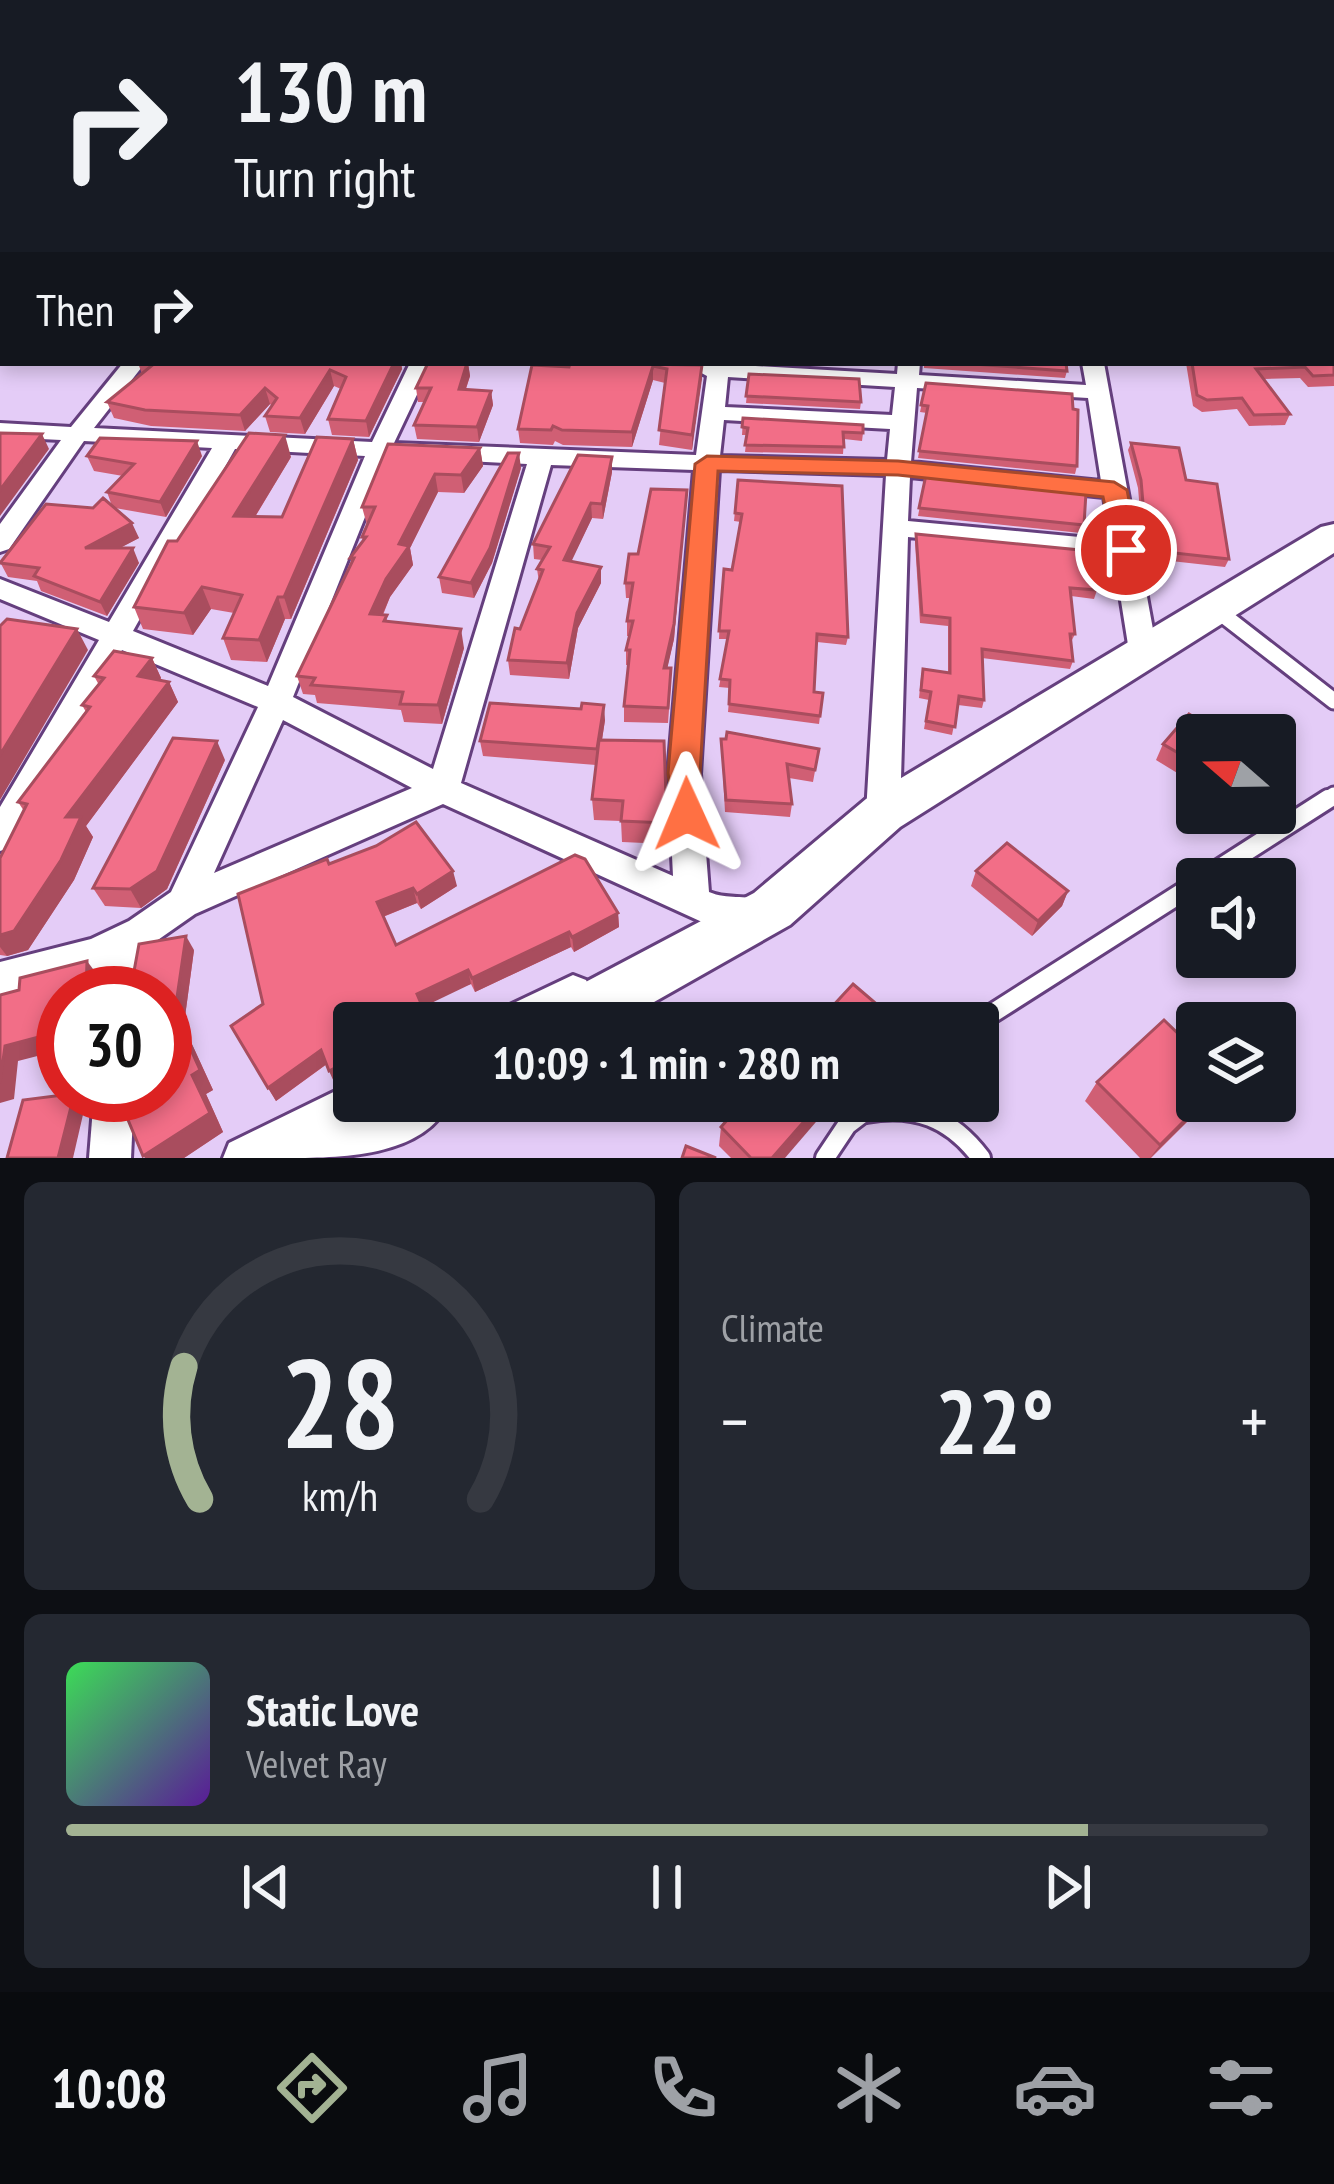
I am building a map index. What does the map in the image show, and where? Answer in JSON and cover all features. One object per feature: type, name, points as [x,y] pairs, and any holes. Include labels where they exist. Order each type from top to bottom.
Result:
[{"type":"main road","points":[[598,1002],[749,912],[883,813],[1334,536]]},
{"type":"main road","points":[[314,1158],[382,1122]]},
{"type":"street","points":[[0,543],[132,366]]},
{"type":"street","points":[[183,903],[276,702],[380,449],[420,366]]},
{"type":"street","points":[[692,896],[684,773],[719,366]]},
{"type":"street","points":[[1094,366],[1143,651]]},
{"type":"street","points":[[675,367],[909,370],[1098,392]]},
{"type":"street","points":[[883,813],[898,468],[909,370]]},
{"type":"street","points":[[715,412],[905,423]]},
{"type":"street","points":[[0,430],[541,458],[898,468],[1114,490]]},
{"type":"street","points":[[0,836],[227,443]]},
{"type":"street","points":[[0,980],[81,964],[163,921],[183,903],[443,789],[541,458]]},
{"type":"street","points":[[898,528],[1126,550]]},
{"type":"street","points":[[0,588],[276,702],[443,789],[692,896],[749,912]]},
{"type":"street","points":[[558,1002],[749,912]]},
{"type":"street","points":[[122,966],[124,939]]},
{"type":"street","points":[[244,1158],[333,1114]]},
{"type":"street","points":[[110,1158],[112,1122]]},
{"type":"lane","points":[[1214,608],[1334,701]]},
{"type":"lane","points":[[1236,858],[1334,795]]},
{"type":"lane","points":[[999,1009],[1176,896]]},
{"type":"lane","points":[[825,1158],[851,1122]]},
{"type":"lane","points":[[947,1122],[981,1158]]},
{"type":"building","points":[[151,366],[393,366],[366,421],[328,419],[346,377],[330,370],[300,418],[265,416],[277,398],[265,388],[240,415],[145,410],[107,402]]},
{"type":"building","points":[[427,366],[466,366],[459,389],[491,391],[477,427],[414,425],[431,388],[416,388]]},
{"type":"building","points":[[532,366],[653,366],[632,432],[553,426],[551,430],[518,429]]},
{"type":"building","points":[[653,366],[702,366],[692,435],[659,430],[667,369]]},
{"type":"building","points":[[1000,366],[1066,366],[1067,371]]},
{"type":"building","points":[[1192,366],[1334,366],[1334,375],[1313,376],[1305,367],[1256,369],[1290,414],[1254,415],[1242,398],[1207,400],[1197,395]]},
{"type":"building","points":[[749,374],[859,379],[861,402],[746,396]]},
{"type":"building","points":[[926,383],[1072,394],[1073,409],[1078,410],[1077,466],[919,451],[928,406],[921,405]]},
{"type":"building","points":[[743,418],[863,425],[863,433],[843,432],[844,447],[745,445],[748,428],[742,427]]},
{"type":"building","points":[[0,433],[42,434],[0,490]]},
{"type":"building","points":[[249,433],[285,435],[234,516],[282,517],[317,437],[353,439],[284,597],[278,597],[259,640],[223,638],[242,595],[202,587],[184,613],[134,607],[168,541],[177,541]]},
{"type":"building","points":[[100,438],[197,441],[160,502],[107,492],[134,464],[87,456]]},
{"type":"building","points":[[1131,443],[1179,448],[1186,480],[1217,484],[1229,559],[1147,550],[1141,480]]},
{"type":"building","points":[[388,444],[480,448],[461,475],[435,474],[399,544],[409,546],[370,614],[387,615],[384,621],[461,629],[438,705],[400,704],[403,692],[311,685],[315,678],[297,676],[354,558],[350,558],[366,537],[362,537],[375,507],[362,507]]},
{"type":"building","points":[[508,453],[519,453],[490,548],[471,583],[439,577]]},
{"type":"building","points":[[578,455],[612,457],[602,504],[591,503],[564,560],[601,567],[577,613],[567,663],[508,660],[515,628],[520,629],[543,570],[537,569],[550,547],[533,544]]},
{"type":"building","points":[[926,475],[1086,492],[1084,525],[919,508]]},
{"type":"building","points":[[738,480],[842,486],[848,637],[817,634],[814,692],[823,693],[820,716],[729,704],[730,680],[720,679],[729,631],[719,631],[724,569],[732,570],[742,514],[735,513]]},
{"type":"building","points":[[651,489],[687,490],[674,624],[664,668],[671,668],[668,708],[624,706],[630,650],[626,650],[633,621],[627,621],[633,583],[625,583],[629,554],[638,554]]},
{"type":"building","points":[[103,498],[132,523],[85,548],[133,548],[100,602],[34,576],[39,568],[0,563],[46,504],[93,508]]},
{"type":"building","points":[[916,534],[1090,551],[1097,590],[1070,588],[1073,661],[982,649],[984,700],[959,696],[955,727],[926,721],[931,692],[921,690],[923,669],[950,673],[950,618],[922,615]]},
{"type":"building","points":[[7,619],[77,629],[0,755],[0,626]]},
{"type":"building","points":[[114,651],[152,658],[138,676],[169,682],[66,817],[81,817],[61,860],[14,931],[0,935],[0,858],[27,804],[18,802],[90,707],[82,705],[104,678],[94,676]]},
{"type":"building","points":[[490,703],[581,709],[582,703],[604,705],[597,749],[480,741]]},
{"type":"building","points":[[1176,729],[1176,752],[1163,744]]},
{"type":"building","points":[[727,732],[819,749],[815,770],[787,764],[792,804],[726,800],[721,739],[726,739]]},
{"type":"building","points":[[173,738],[217,741],[157,871],[130,889],[93,888]]},
{"type":"building","points":[[599,740],[664,741],[667,823],[621,821],[623,801],[592,799]]},
{"type":"building","points":[[416,822],[453,871],[417,894],[413,888],[377,902],[396,945],[575,855],[585,859],[618,913],[472,978],[468,970],[417,994],[420,1002],[333,1002],[333,1069],[329,1071],[321,1050],[268,1088],[231,1026],[263,1004],[238,894],[327,859],[329,864],[376,846]]},
{"type":"building","points":[[1007,843],[1068,891],[1038,921],[976,871]]},
{"type":"building","points":[[186,936],[182,966],[135,966],[139,944]]},
{"type":"building","points":[[36,974],[36,1038],[5,1046],[0,1083],[0,995],[19,990],[20,978]]},
{"type":"building","points":[[853,984],[874,1002],[836,1002]]},
{"type":"building","points":[[1164,1020],[1176,1032],[1176,1122],[1183,1122],[1160,1145],[1097,1082]]},
{"type":"building","points":[[192,1052],[200,1070],[192,1075]]},
{"type":"building","points":[[192,1075],[210,1113],[143,1156],[129,1122],[192,1122]]},
{"type":"building","points":[[36,1098],[36,1122],[67,1122],[58,1158],[7,1158],[23,1100]]},
{"type":"building","points":[[725,1122],[804,1122],[772,1158],[751,1158],[721,1127]]},
{"type":"building","points":[[686,1146],[716,1158],[682,1158]]},
{"type":"route","points":[[687,814],[684,773],[707,464],[898,468],[1114,490],[1126,550]]}]
